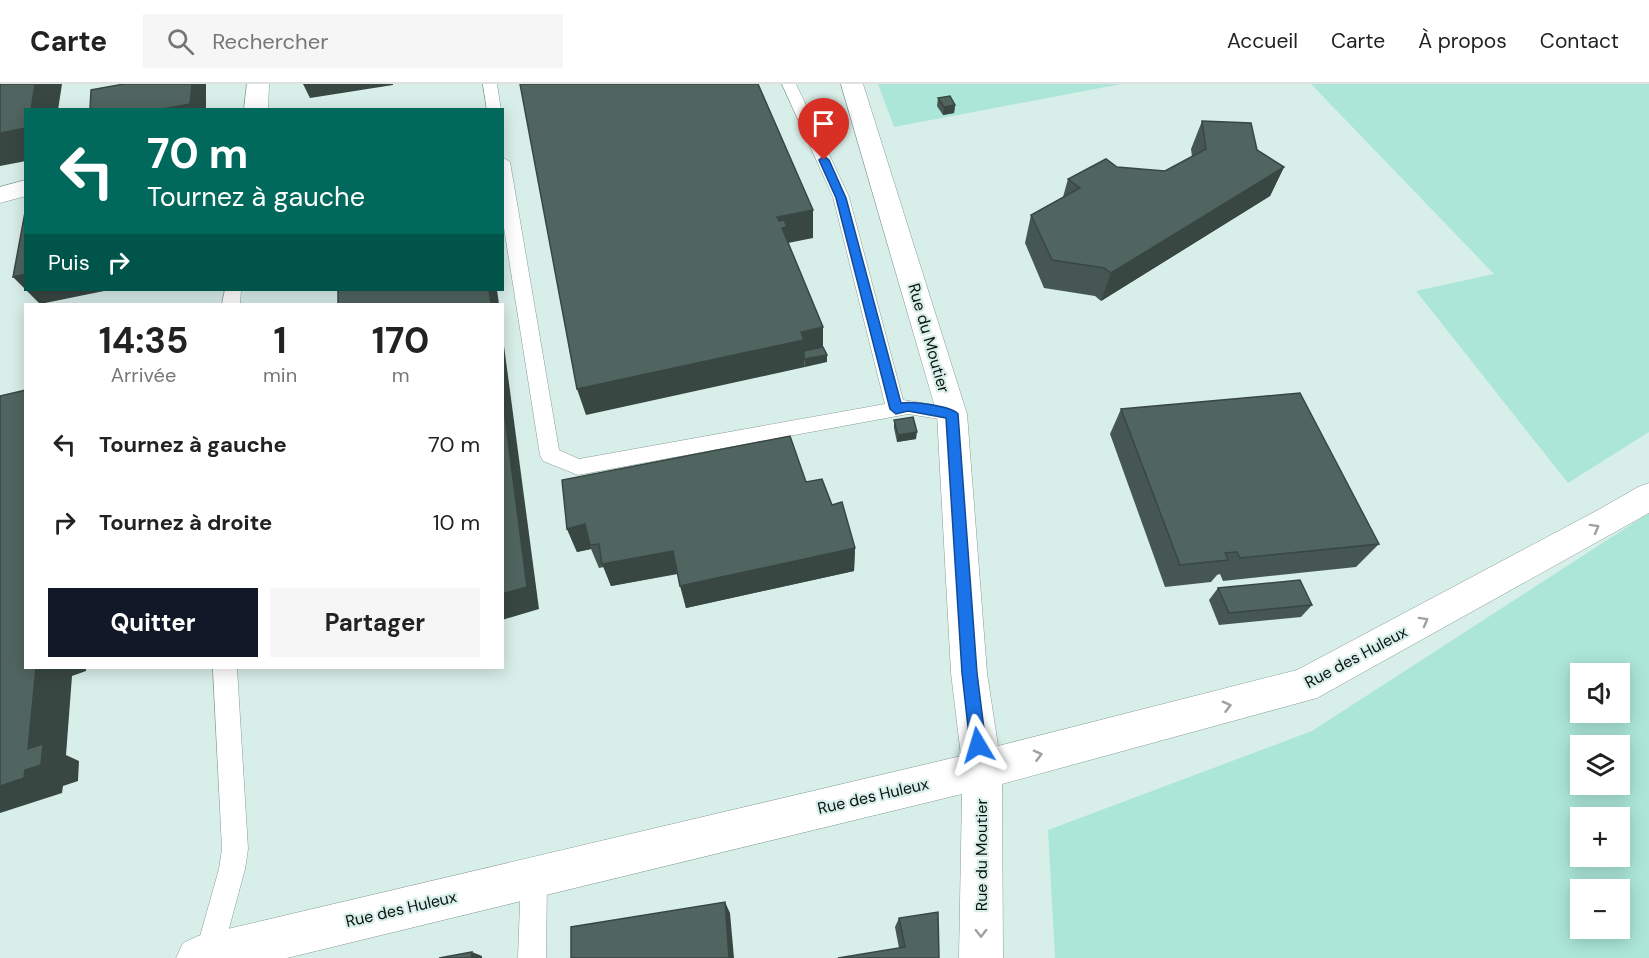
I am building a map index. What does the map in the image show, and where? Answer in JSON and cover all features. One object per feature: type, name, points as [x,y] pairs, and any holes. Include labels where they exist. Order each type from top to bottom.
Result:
[{"type":"street","points":[[256,108],[258,84]]},
{"type":"street","name":"Rue du Moutier","points":[[852,84],[952,414],[969,673],[982,770],[981,958]]},
{"type":"street","points":[[0,195],[24,189]]},
{"type":"street","name":"Rue des Huleux","points":[[204,956],[982,770],[1304,686],[1610,520],[1649,496]]},
{"type":"lane","points":[[490,84],[494,108]]},
{"type":"lane","points":[[789,84],[841,198],[896,409]]},
{"type":"lane","points":[[504,174],[550,455],[578,467],[908,407],[952,414]]},
{"type":"lane","points":[[204,956],[232,869],[235,849],[225,669]]},
{"type":"lane","points":[[532,958],[534,877]]},
{"type":"green space","points":[[878,84],[1121,84],[894,127]]},
{"type":"green space","points":[[1311,84],[1649,84],[1649,432],[1568,483],[1416,291],[1494,274]]},
{"type":"green space","points":[[1649,513],[1649,958],[1055,958],[1048,830],[1312,731]]},
{"type":"building","points":[[0,84],[35,84],[31,108],[24,108],[24,128],[0,133]]},
{"type":"building","points":[[124,84],[192,84],[190,104],[169,108],[90,108],[91,90]]},
{"type":"building","points":[[520,84],[758,84],[813,210],[777,217],[779,221],[784,220],[787,227],[782,228],[823,327],[801,332],[804,340],[577,389]]},
{"type":"building","points":[[950,96],[955,105],[944,107],[938,98]]},
{"type":"building","points":[[1202,121],[1251,123],[1257,150],[1284,167],[1111,273],[1104,268],[1052,260],[1031,215],[1080,188],[1068,179],[1106,159],[1117,167],[1165,171],[1206,149]]},
{"type":"building","points":[[24,218],[24,274],[13,277]]},
{"type":"building","points":[[338,291],[489,291],[491,303],[338,303]]},
{"type":"building","points":[[823,347],[827,355],[804,359],[804,351]]},
{"type":"building","points":[[24,390],[24,669],[36,669],[28,749],[43,744],[41,765],[25,770],[24,778],[0,786],[0,396]]},
{"type":"building","points":[[1300,393],[1379,544],[1240,558],[1237,552],[1225,553],[1228,560],[1180,565],[1121,409]]},
{"type":"building","points":[[504,409],[527,587],[504,593]]},
{"type":"building","points":[[913,417],[917,432],[898,435],[894,420]]},
{"type":"building","points":[[790,436],[806,482],[822,479],[832,505],[842,502],[855,548],[680,586],[673,551],[602,564],[599,544],[590,545],[585,524],[567,529],[562,480]]},
{"type":"building","points":[[1300,580],[1312,605],[1229,613],[1218,588]]},
{"type":"building","points":[[725,902],[729,958],[571,958],[571,927]]},
{"type":"building","points":[[938,912],[939,958],[838,958],[905,947],[899,918]]},
{"type":"building","points":[[472,952],[471,958],[439,958]]},
{"type":"route","points":[[824,160],[841,198],[896,409],[908,407],[952,414],[969,673],[978,745]]}]
